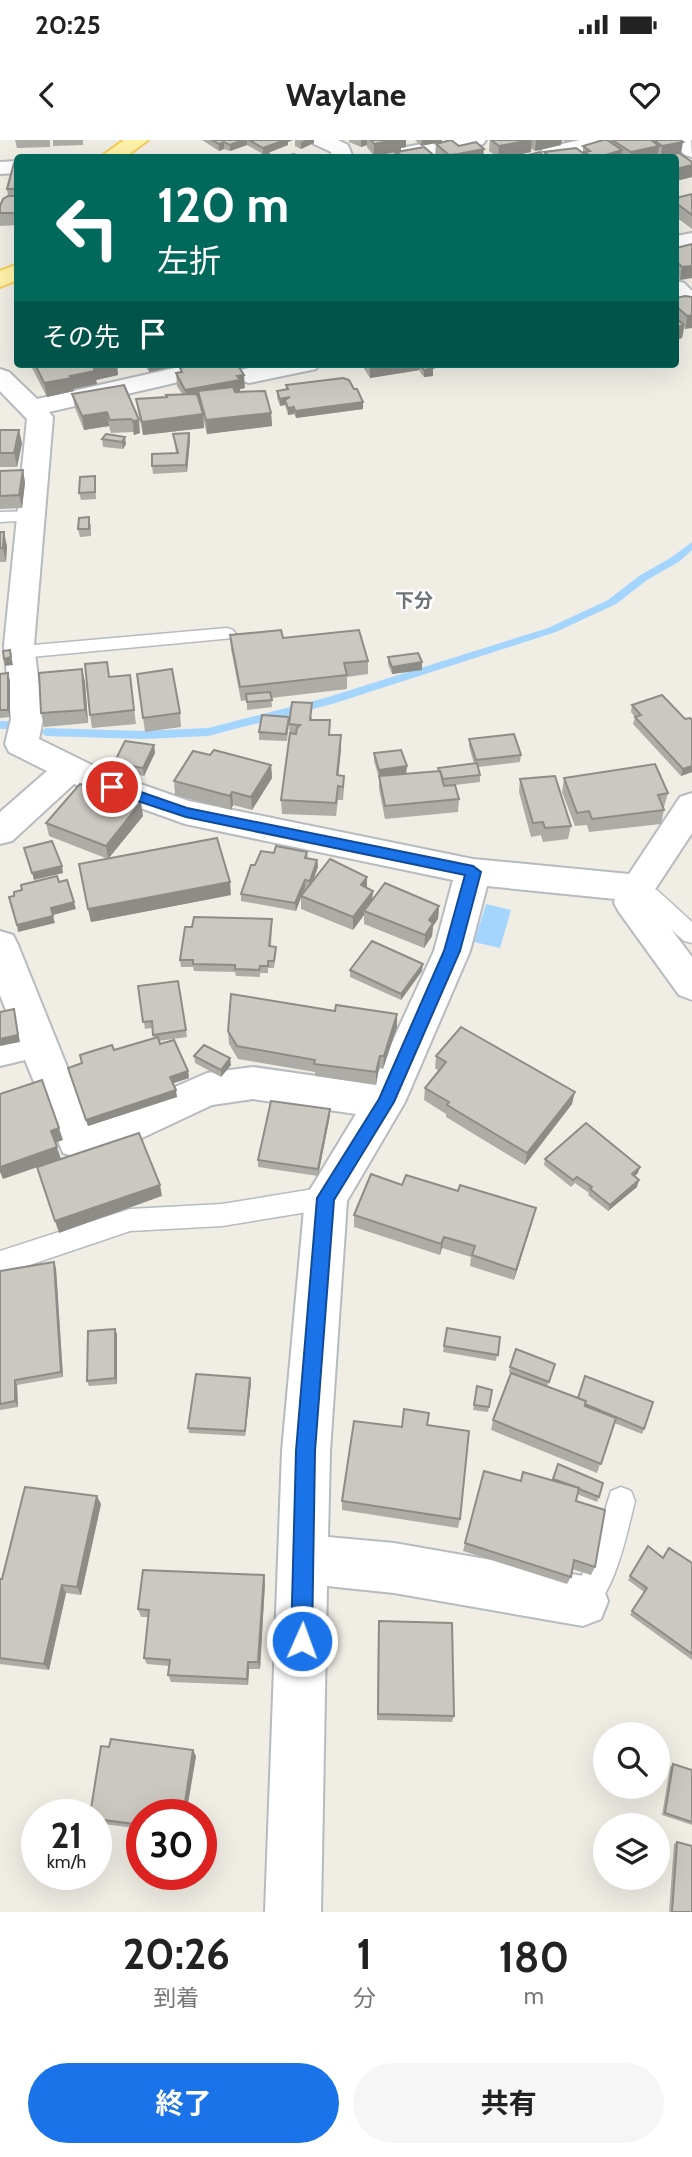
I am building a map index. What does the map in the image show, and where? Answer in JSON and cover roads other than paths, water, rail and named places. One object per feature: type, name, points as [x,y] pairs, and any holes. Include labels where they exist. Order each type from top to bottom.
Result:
[{"type":"main road","points":[[115,154],[138,140]]},
{"type":"street","points":[[321,140],[341,149],[342,154]]},
{"type":"street","points":[[398,154],[476,140]]},
{"type":"street","points":[[551,152],[610,140]]},
{"type":"street","points":[[679,140],[692,151]]},
{"type":"street","points":[[32,408],[208,368]]},
{"type":"street","points":[[248,374],[283,368]]},
{"type":"street","points":[[0,377],[40,417],[37,436],[24,475],[33,516],[10,646],[27,719],[21,744],[94,780],[186,812],[473,872],[636,888]]},
{"type":"street","points":[[0,832],[71,768]]},
{"type":"street","points":[[692,805],[645,880],[636,888],[632,903],[692,985]]},
{"type":"street","points":[[293,1912],[306,1451],[326,1198],[386,1102],[452,951],[473,872]]},
{"type":"street","points":[[0,945],[19,1046],[77,1141],[96,1142],[207,1089],[253,1083],[386,1102]]},
{"type":"street","points":[[304,1559],[394,1568],[583,1601]]},
{"type":"lane","points":[[0,517],[33,516]]},
{"type":"lane","points":[[10,646],[31,651],[227,634]]},
{"type":"lane","points":[[636,888],[650,896],[692,935]]},
{"type":"lane","points":[[0,1263],[130,1220],[222,1215],[326,1198]]},
{"type":"lane","points":[[583,1601],[602,1567],[621,1501]]},
{"type":"water","points":[[486,904],[511,910],[500,948],[474,942]]},
{"type":"waterway","points":[[46,732],[143,735],[208,732],[328,701],[552,630],[612,602],[643,578],[676,559],[692,545]]},
{"type":"waterway","points":[[0,725],[11,725]]},
{"type":"district","name":"下分","points":[[414,600]]}]
